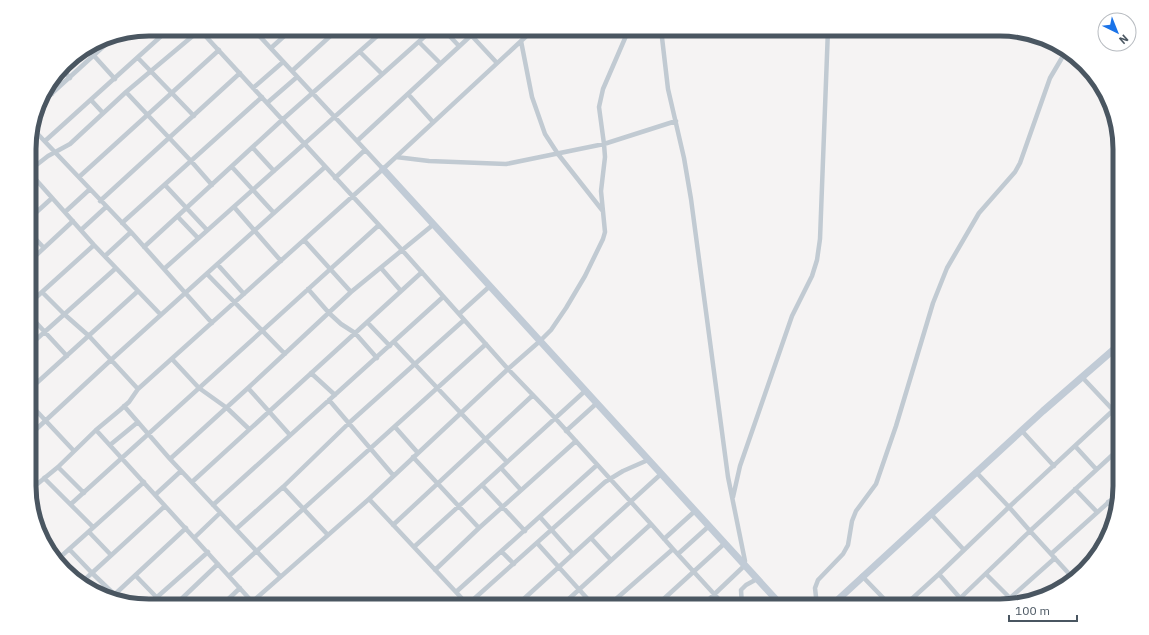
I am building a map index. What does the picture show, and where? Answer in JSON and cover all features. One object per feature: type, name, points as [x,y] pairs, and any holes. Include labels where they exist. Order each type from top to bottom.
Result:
[{"type":"street","points":[[45,141],[162,36]]},
{"type":"street","points":[[36,166],[70,144],[126,92],[192,36]]},
{"type":"street","points":[[206,36],[335,178],[380,225],[508,369],[576,441],[719,599]]},
{"type":"street","points":[[260,36],[434,224],[776,599]]},
{"type":"street","points":[[271,48],[284,36]]},
{"type":"street","points":[[292,71],[330,36]]},
{"type":"street","points":[[144,247],[282,120],[377,36]]},
{"type":"street","points":[[164,269],[425,36]]},
{"type":"street","points":[[450,36],[459,46]]},
{"type":"street","points":[[357,141],[470,36]]},
{"type":"street","points":[[472,36],[497,63]]},
{"type":"street","points":[[36,485],[58,467],[74,450],[124,406],[138,389],[383,169],[526,36]]},
{"type":"street","points":[[255,599],[368,499],[393,474],[418,453],[508,369],[540,342],[551,330],[566,308],[585,276],[605,232],[600,192],[604,164],[604,144],[599,108],[603,89],[626,36]]},
{"type":"street","points":[[662,36],[668,88],[684,158],[691,199],[728,477],[745,559],[744,565],[709,599]]},
{"type":"street","points":[[733,499],[740,466],[795,308],[812,276],[817,260],[820,239],[828,36]]},
{"type":"street","points":[[521,41],[532,98],[545,134],[558,154],[602,210]]},
{"type":"street","points":[[419,42],[440,63]]},
{"type":"street","points":[[50,96],[104,46]]},
{"type":"street","points":[[80,177],[219,50]]},
{"type":"street","points":[[91,52],[115,79]]},
{"type":"street","points":[[360,52],[382,74]]},
{"type":"street","points":[[817,599],[816,588],[818,580],[843,554],[848,545],[852,521],[856,511],[876,484],[896,426],[933,302],[947,268],[979,213],[1015,172],[1020,163],[1050,78],[1063,55]]},
{"type":"street","points":[[138,58],[194,116]]},
{"type":"street","points":[[253,88],[283,62]]},
{"type":"street","points":[[65,73],[70,78]]},
{"type":"street","points":[[100,201],[240,73]]},
{"type":"street","points":[[267,103],[297,77]]},
{"type":"street","points":[[126,92],[212,185]]},
{"type":"street","points":[[408,94],[433,122]]},
{"type":"street","points":[[122,224],[262,97]]},
{"type":"street","points":[[91,100],[103,113]]},
{"type":"street","points":[[396,157],[428,161],[499,164],[558,154],[604,144],[676,121]]},
{"type":"street","points":[[37,133],[131,232],[212,323]]},
{"type":"street","points":[[253,148],[274,171]]},
{"type":"street","points":[[335,178],[365,150]]},
{"type":"street","points":[[232,167],[274,213]]},
{"type":"street","points":[[36,430],[112,359],[325,167]]},
{"type":"street","points":[[36,180],[94,245],[161,316]]},
{"type":"street","points":[[165,185],[207,230]]},
{"type":"street","points":[[65,212],[90,189]]},
{"type":"street","points":[[36,213],[52,198]]},
{"type":"street","points":[[81,230],[106,207]]},
{"type":"street","points":[[234,207],[280,261]]},
{"type":"street","points":[[178,217],[198,238]]},
{"type":"street","points":[[36,255],[73,221]]},
{"type":"street","points":[[170,459],[351,292],[434,224]]},
{"type":"street","points":[[71,504],[380,225]]},
{"type":"street","points":[[105,256],[131,232]]},
{"type":"street","points":[[36,239],[44,248]]},
{"type":"street","points":[[304,240],[351,292]]},
{"type":"street","points":[[36,298],[94,245]]},
{"type":"street","points":[[218,265],[244,294]]},
{"type":"street","points":[[36,339],[116,268]]},
{"type":"street","points":[[381,268],[401,291]]},
{"type":"street","points":[[192,482],[422,272]]},
{"type":"street","points":[[207,274],[285,354]]},
{"type":"street","points":[[459,314],[490,286]]},
{"type":"street","points":[[308,289],[329,313],[341,324],[355,333],[376,358]]},
{"type":"street","points":[[42,292],[112,359],[138,389]]},
{"type":"street","points":[[36,384],[138,292]]},
{"type":"street","points":[[213,506],[443,297]]},
{"type":"street","points":[[236,529],[283,487],[349,423],[464,320]]},
{"type":"street","points":[[367,322],[390,346]]},
{"type":"street","points":[[36,323],[67,356]]},
{"type":"street","points":[[394,342],[462,412],[507,462]]},
{"type":"street","points":[[229,576],[486,344]]},
{"type":"street","points":[[838,599],[1022,430],[1113,350]]},
{"type":"street","points":[[172,359],[199,388],[227,408],[249,429]]},
{"type":"street","points":[[312,373],[334,395]]},
{"type":"street","points":[[911,599],[1113,410],[1082,377]]},
{"type":"street","points":[[248,388],[290,435]]},
{"type":"street","points":[[414,547],[554,418],[586,391]]},
{"type":"street","points":[[393,524],[533,395]]},
{"type":"street","points":[[329,400],[393,474]]},
{"type":"street","points":[[566,431],[597,403]]},
{"type":"street","points":[[124,406],[213,506],[280,576]]},
{"type":"street","points":[[36,410],[74,450]]},
{"type":"street","points":[[110,446],[138,422]]},
{"type":"street","points":[[395,427],[418,453]]},
{"type":"street","points":[[96,430],[195,537],[249,599]]},
{"type":"street","points":[[1022,430],[1054,466]]},
{"type":"street","points":[[435,570],[479,528],[576,441]]},
{"type":"street","points":[[1075,446],[1096,469]]},
{"type":"street","points":[[939,574],[960,598],[1113,454]]},
{"type":"street","points":[[413,457],[479,528]]},
{"type":"street","points":[[475,599],[610,479],[628,468],[648,460]]},
{"type":"street","points":[[456,592],[597,465]]},
{"type":"street","points":[[58,467],[84,493]]},
{"type":"street","points":[[501,468],[521,490]]},
{"type":"street","points":[[155,495],[181,471]]},
{"type":"street","points":[[976,472],[1070,575]]},
{"type":"street","points":[[524,599],[661,474]]},
{"type":"street","points":[[44,478],[93,527]]},
{"type":"street","points":[[61,557],[144,482]]},
{"type":"street","points":[[482,485],[525,531]]},
{"type":"street","points":[[283,487],[327,534]]},
{"type":"street","points":[[1075,489],[1097,512]]},
{"type":"street","points":[[986,574],[1010,598],[1112,498]]},
{"type":"street","points":[[368,499],[462,599]]},
{"type":"street","points":[[1108,502],[1111,506]]},
{"type":"street","points":[[85,579],[165,506]]},
{"type":"street","points":[[664,539],[695,511]]},
{"type":"street","points":[[195,537],[220,513]]},
{"type":"street","points":[[931,514],[964,550]]},
{"type":"street","points":[[540,517],[573,554]]},
{"type":"street","points":[[568,599],[651,524]]},
{"type":"street","points":[[678,554],[709,526]]},
{"type":"street","points":[[116,594],[186,528]]},
{"type":"street","points":[[89,532],[111,555]]},
{"type":"street","points":[[591,538],[611,560]]},
{"type":"street","points":[[537,543],[588,599]]},
{"type":"street","points":[[664,599],[725,543]]},
{"type":"street","points":[[69,549],[110,592]]},
{"type":"street","points":[[616,599],[673,549]]},
{"type":"street","points":[[136,576],[156,597],[208,552]]},
{"type":"street","points":[[502,552],[514,564]]},
{"type":"street","points":[[181,599],[218,564]]},
{"type":"street","points":[[862,576],[884,599]]},
{"type":"street","points":[[742,599],[741,590],[746,585],[757,579]]},
{"type":"street","points":[[228,599],[240,588]]}]
